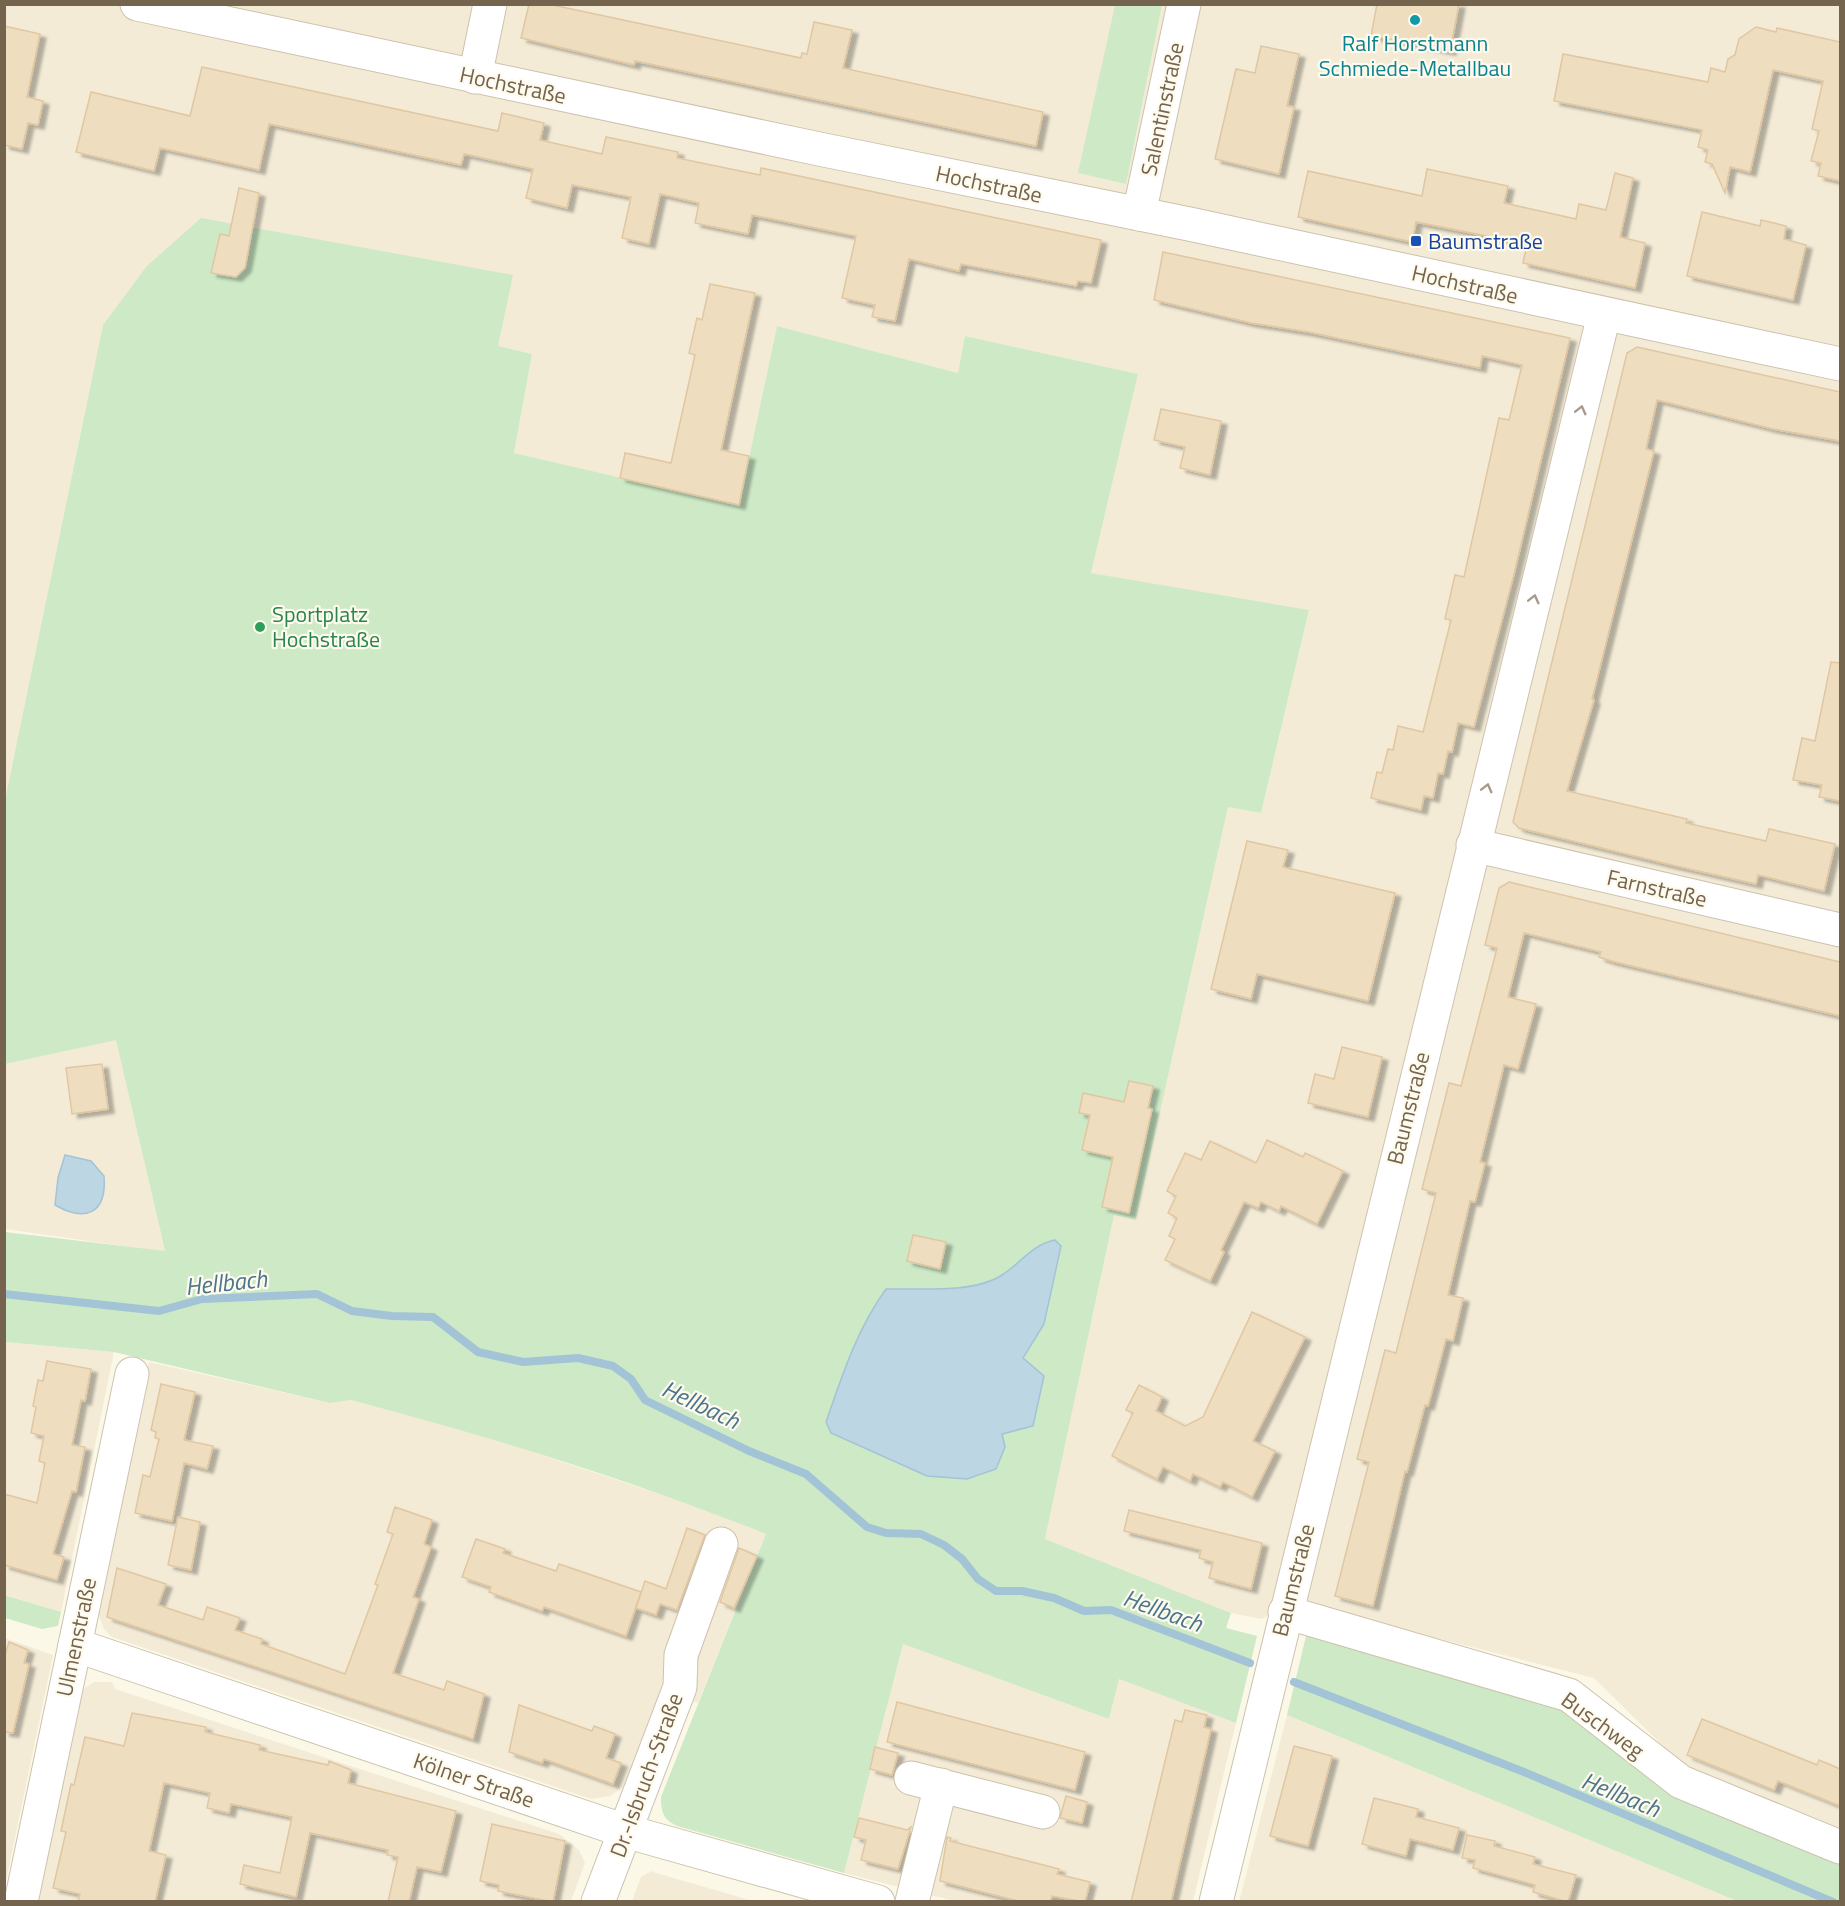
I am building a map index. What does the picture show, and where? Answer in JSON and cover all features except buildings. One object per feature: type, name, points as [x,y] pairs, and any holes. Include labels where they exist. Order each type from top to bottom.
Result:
[{"type":"street","name":"Hochstraße","points":[[137,4],[1840,364]]},
{"type":"street","points":[[475,76],[490,4]]},
{"type":"street","name":"Salentinstraße","points":[[1139,214],[1184,4]]},
{"type":"street","name":"Baumstraße","points":[[1216,1902],[1285,1612],[1604,315]]},
{"type":"street","name":"Farnstraße","points":[[1473,845],[1840,930]]},
{"type":"street","name":"Ulmenstraße","points":[[21,1902],[132,1374]]},
{"type":"street","name":"Dr.-Isbruch-Straße","points":[[598,1902],[680,1687],[681,1655],[721,1544]]},
{"type":"street","name":"Buschweg","points":[[1285,1612],[1569,1695],[1681,1782],[1840,1846]]},
{"type":"street","name":"Kölner Straße","points":[[75,1645],[625,1832],[878,1902]]},
{"type":"street","points":[[912,1902],[926,1781],[1043,1812]]},
{"type":"shaded area","points":[[5,5],[1115,5],[1079,173],[1126,184],[1162,5],[1840,5],[1840,1833],[1682,1769],[1668,1751],[1594,1678],[1311,1606],[1287,1603],[1262,1619],[1231,1613],[1045,1539],[1114,1215],[1136,1220],[1228,807],[1261,813],[1309,611],[1091,573],[1138,374],[965,336],[958,373],[777,326],[739,505],[514,453],[532,354],[498,346],[512,276],[103,325],[5,800]]},
{"type":"shaded area","points":[[116,1039],[165,1252],[5,1229],[5,1064]]},
{"type":"shaded area","points":[[4,1342],[114,1352],[61,1612],[5,1595]]},
{"type":"shaded area","points":[[149,1362],[330,1403],[351,1400],[479,1434],[701,1508],[766,1534],[698,1703],[662,1689],[625,1785],[610,1796],[591,1799],[112,1637],[104,1629],[97,1611]]},
{"type":"shaded area","points":[[5,1638],[53,1655],[5,1886]]},
{"type":"shaded area","points":[[903,1644],[1109,1719],[1119,1679],[1236,1723],[1193,1901],[954,1901],[844,1873]]},
{"type":"shaded area","points":[[94,1682],[112,1682],[115,1689],[559,1834],[579,1850],[585,1863],[571,1901],[36,1902],[82,1690]]},
{"type":"shaded area","points":[[1287,1715],[1737,1901],[1239,1902]]},
{"type":"shaded area","points":[[651,1871],[753,1901],[632,1901],[641,1877]]},
{"type":"green space","points":[[1115,5],[1162,5],[1126,184],[1078,173]]},
{"type":"green space","points":[[201,218],[513,275],[498,346],[532,354],[514,453],[739,505],[777,326],[958,373],[965,336],[1138,374],[1091,573],[1309,610],[1261,813],[1228,807],[1136,1220],[1114,1215],[1045,1539],[1231,1613],[1226,1628],[1257,1636],[1236,1723],[1119,1679],[1109,1719],[903,1644],[844,1873],[677,1826],[664,1814],[661,1797],[766,1534],[664,1495],[561,1461],[351,1400],[330,1403],[114,1352],[5,1342],[5,1232],[165,1251],[116,1040],[5,1064],[5,800],[103,325],[147,266]]},
{"type":"green space","points":[[4,1595],[61,1612],[58,1626],[42,1629],[5,1618]]},
{"type":"green space","points":[[1307,1632],[1566,1709],[1840,1859],[1840,1901],[1737,1901],[1287,1715]]},
{"type":"water","points":[[65,1155],[91,1161],[104,1176],[102,1199],[92,1211],[76,1213],[55,1205],[58,1178]]},
{"type":"water","points":[[1055,1240],[1061,1246],[1044,1324],[1023,1358],[1044,1376],[1033,1426],[1002,1434],[1005,1447],[996,1469],[967,1479],[927,1476],[831,1433],[826,1422],[844,1370],[858,1337],[886,1289],[962,1288],[990,1281],[1009,1270],[1039,1246]]},
{"type":"waterway","name":"Hellbach","points":[[4,1294],[159,1311],[202,1299],[317,1294],[352,1311],[392,1316],[433,1317],[478,1352],[523,1362],[578,1358],[613,1366],[631,1379],[645,1400],[749,1451],[806,1474],[867,1527],[886,1533],[921,1534],[944,1545],[962,1559],[978,1579],[996,1591],[1022,1591],[1054,1598],[1084,1611],[1111,1610],[1250,1663]]},
{"type":"waterway","name":"Hellbach","points":[[1294,1682],[1524,1772],[1833,1902]]},
{"type":"place","name":"Ralf Horstmann Schmiede-Metallbau","points":[[1415,20]]},
{"type":"place","name":"Baumstraße","points":[[1416,241]]},
{"type":"place","name":"Sportplatz Hochstraße","points":[[260,627]]}]
